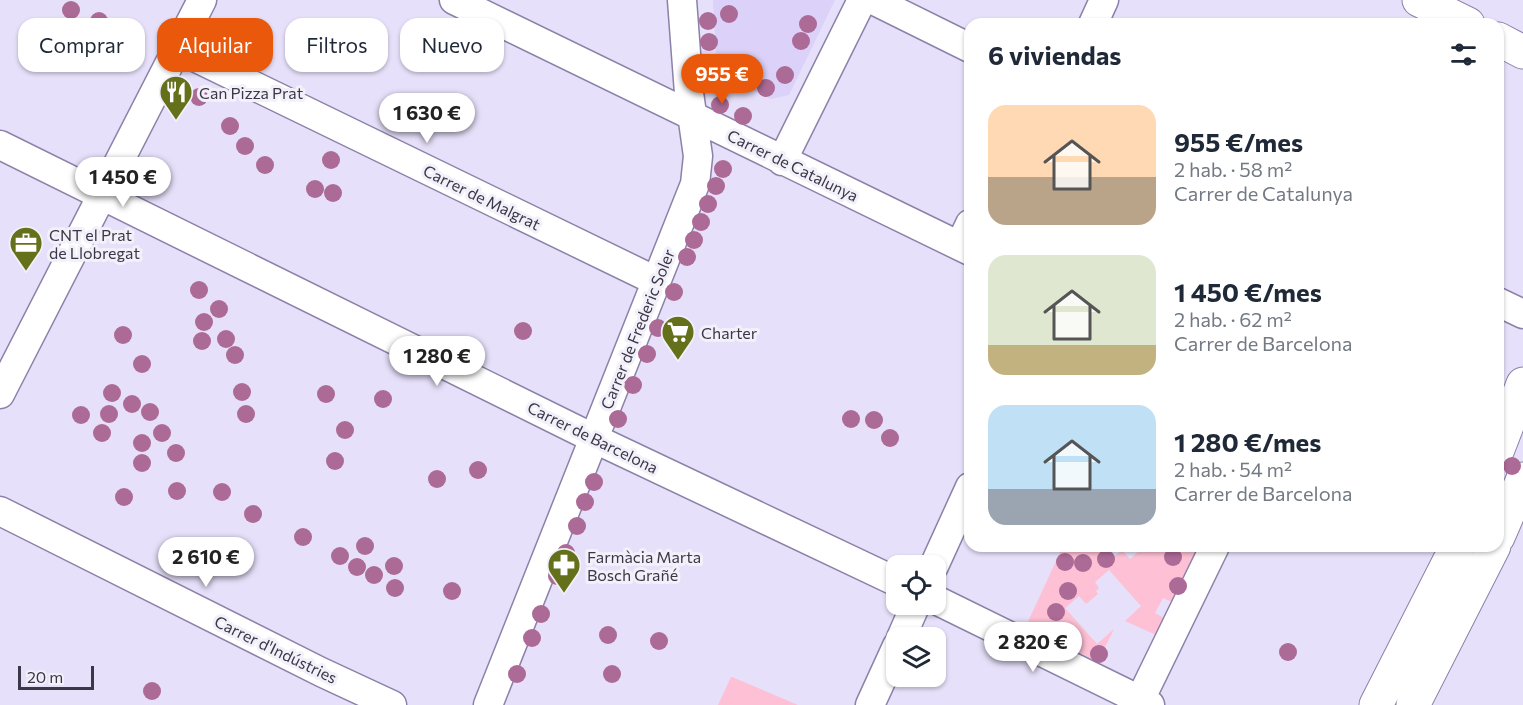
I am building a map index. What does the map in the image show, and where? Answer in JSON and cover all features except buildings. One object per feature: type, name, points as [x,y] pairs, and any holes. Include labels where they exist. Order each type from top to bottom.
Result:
[{"type":"street","points":[[193,18],[202,0]]},
{"type":"street","name":"Carrer de Catalunya","points":[[454,0],[782,161],[964,239]]},
{"type":"street","name":"Carrer de Frederic Soler","points":[[488,705],[698,170],[682,0]]},
{"type":"street","points":[[782,161],[862,0]]},
{"type":"street","points":[[873,0],[964,45]]},
{"type":"street","points":[[1096,18],[1104,0]]},
{"type":"street","points":[[1504,42],[1523,51]]},
{"type":"street","points":[[0,394],[166,72]]},
{"type":"street","name":"Carrer de Malgrat","points":[[225,72],[656,281]]},
{"type":"street","name":"Carrer de Barcelona","points":[[0,145],[593,438],[886,577]]},
{"type":"street","points":[[1504,305],[1523,314]]},
{"type":"street","points":[[1504,433],[1523,384]]},
{"type":"street","points":[[1507,521],[1523,479]]},
{"type":"street","points":[[939,555],[964,501]]},
{"type":"street","name":"Carrer d'Indústries","points":[[0,511],[321,672],[392,705]]},
{"type":"street","points":[[946,605],[1145,702],[1212,552]]},
{"type":"street","points":[[1376,705],[1454,552]]},
{"type":"street","points":[[1413,705],[1491,552]]},
{"type":"street","points":[[870,705],[886,670]]},
{"type":"shaded area","points":[[713,0],[835,0],[789,95],[771,99],[717,71]]},
{"type":"shaded area","points":[[1060,552],[1103,552],[1110,560],[1120,552],[1124,552],[1130,559],[1138,552],[1196,552],[1172,602],[1163,598],[1155,613],[1164,618],[1156,635],[1125,621],[1141,606],[1109,570],[1095,582],[1099,588],[1096,591],[1098,594],[1086,604],[1079,596],[1065,608],[1097,644],[1114,629],[1098,662],[1026,626]]},
{"type":"shaded area","points":[[732,677],[798,705],[718,705]]},
{"type":"place","name":"Can Pizza Prat","points":[[176,121]]},
{"type":"place","name":"CNT el Prat de Llobregat","points":[[26,272]]},
{"type":"place","name":"Charter","points":[[678,361]]},
{"type":"place","name":"Farmàcia Marta Bosch Grañé","points":[[564,594]]}]
